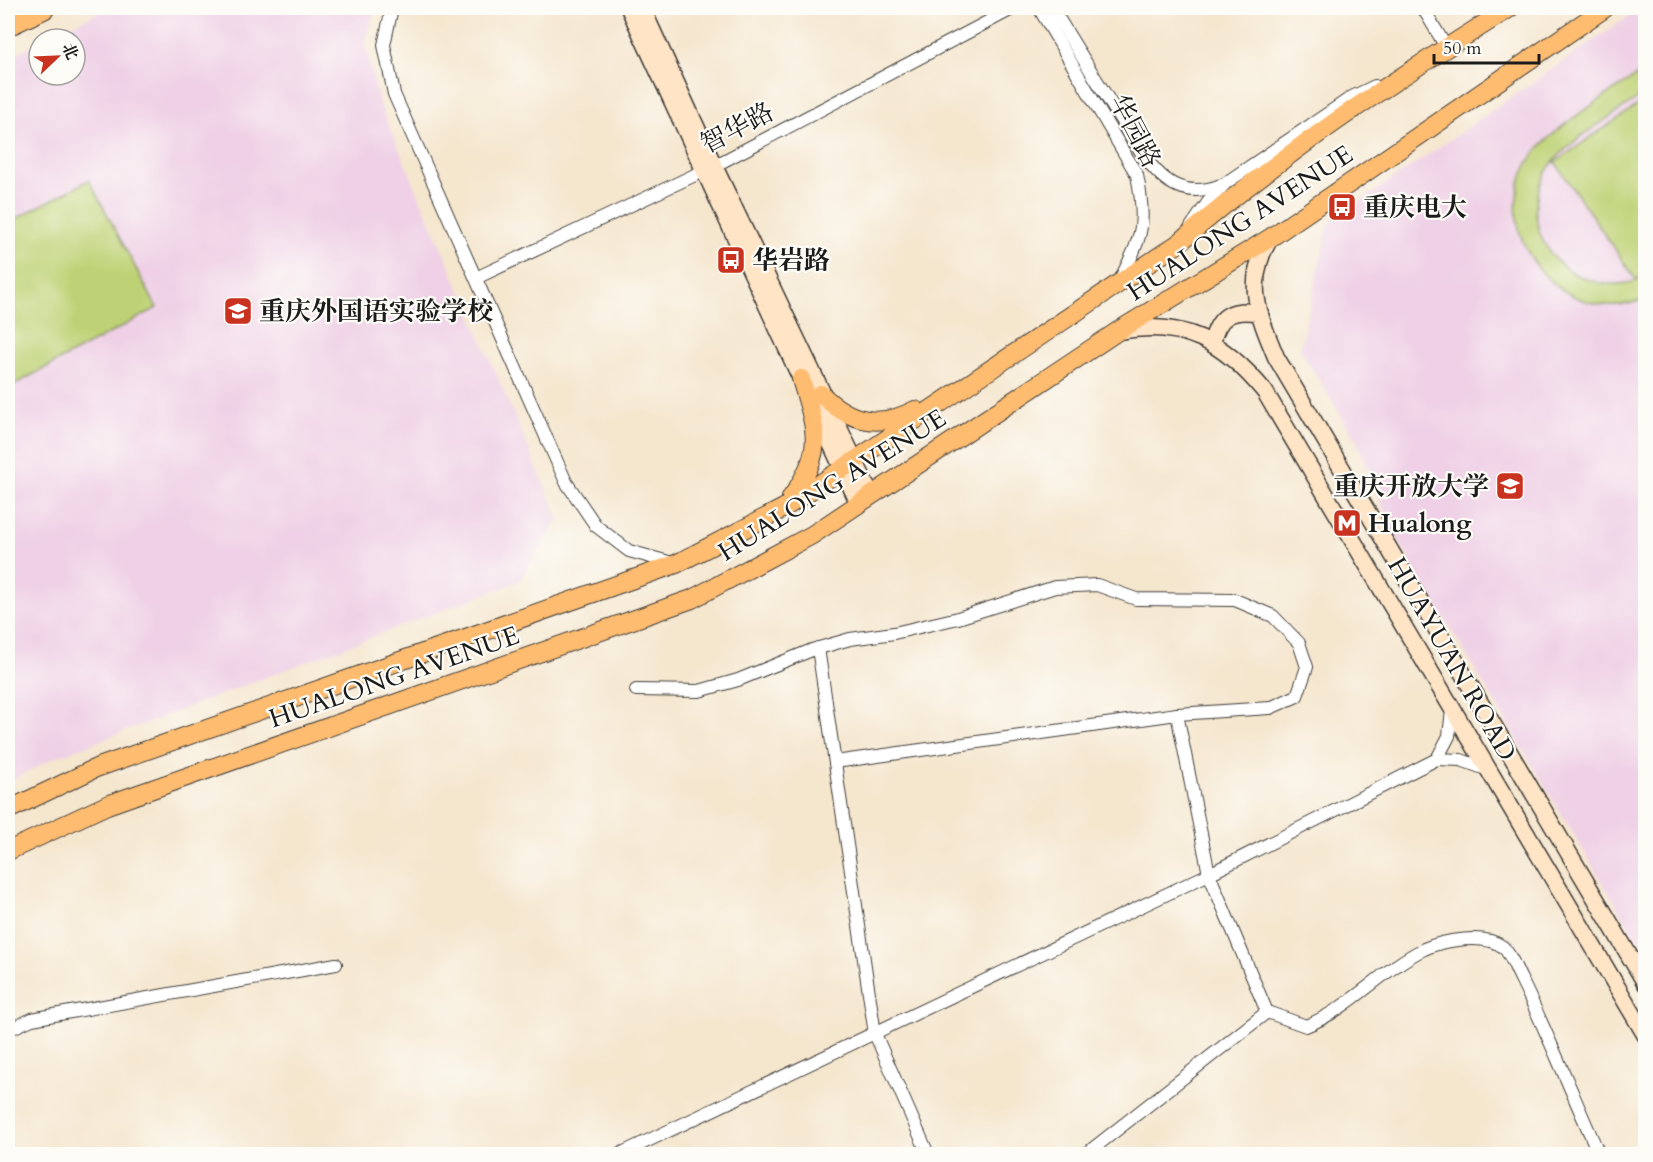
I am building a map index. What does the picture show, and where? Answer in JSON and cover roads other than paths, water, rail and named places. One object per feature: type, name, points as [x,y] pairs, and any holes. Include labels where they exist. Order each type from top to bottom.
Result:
[{"type":"highway","points":[[8,25],[44,8]]},
{"type":"main road","points":[[629,8],[821,394],[848,464]]},
{"type":"main road","points":[[642,8],[708,169],[801,379],[848,464],[865,500]]},
{"type":"main road","name":"HUALONG AVENUE","points":[[8,810],[96,768],[676,564],[784,508],[1179,243],[1237,193],[1412,69],[1510,8]]},
{"type":"main road","name":"HUALONG AVENUE","points":[[8,851],[107,805],[692,599],[767,560],[865,500],[1118,331],[1270,238],[1605,8]]},
{"type":"main road","name":"HUAYUAN ROAD","points":[[1270,238],[1259,255],[1255,272],[1255,294],[1276,357],[1646,984]]},
{"type":"main road","points":[[1212,343],[1215,327],[1224,318],[1234,312],[1260,313]]},
{"type":"main road","name":"HUAYUAN ROAD","points":[[1118,331],[1146,326],[1168,327],[1190,332],[1212,343],[1248,370],[1265,392],[1646,1036]]},
{"type":"main road","points":[[784,508],[804,481],[814,456],[814,425],[801,379]]},
{"type":"main road","points":[[821,394],[843,413],[890,421],[976,380]]},
{"type":"street","points":[[392,8],[384,45],[394,94],[566,482],[596,526],[629,551],[676,564]]},
{"type":"street","name":"智华路","points":[[476,278],[708,169],[1014,8]]},
{"type":"street","name":"华园路","points":[[1039,8],[1137,175],[1142,204],[1140,240],[1118,284]]},
{"type":"street","name":"华园路","points":[[1052,8],[1138,149],[1155,170],[1173,184],[1193,191],[1207,190],[1227,182]]},
{"type":"street","points":[[1423,8],[1446,47]]},
{"type":"street","name":"HUALONG AVENUE","points":[[1179,243],[1211,198],[1227,182],[1352,97],[1412,69]]},
{"type":"street","points":[[636,690],[699,691],[738,680],[818,648],[850,639],[894,633],[958,618],[1055,587],[1097,585],[1136,599],[1235,600],[1273,616],[1299,643],[1307,667],[1297,696],[1270,708],[1177,714],[835,762]]},
{"type":"street","points":[[818,648],[875,1034],[928,1155]]},
{"type":"street","points":[[1437,759],[1449,736],[1452,710]]},
{"type":"street","points":[[1177,714],[1209,874],[1267,1012],[1306,1026],[1347,1005],[1390,968],[1426,948],[1469,938],[1491,940],[1505,948],[1599,1155]]},
{"type":"street","points":[[620,1155],[1209,874],[1437,759],[1461,760],[1486,769]]},
{"type":"street","points":[[8,1030],[32,1019],[336,964]]},
{"type":"street","points":[[1086,1155],[1267,1012]]},
{"type":"place","name":"重庆电大","points":[[1342,207]]},
{"type":"place","name":"华岩路","points":[[731,260]]},
{"type":"place","name":"重庆外国语实验学校","points":[[238,311]]},
{"type":"place","name":"重庆开放大学","points":[[1510,486]]},
{"type":"place","name":"Hualong","points":[[1347,523]]}]
